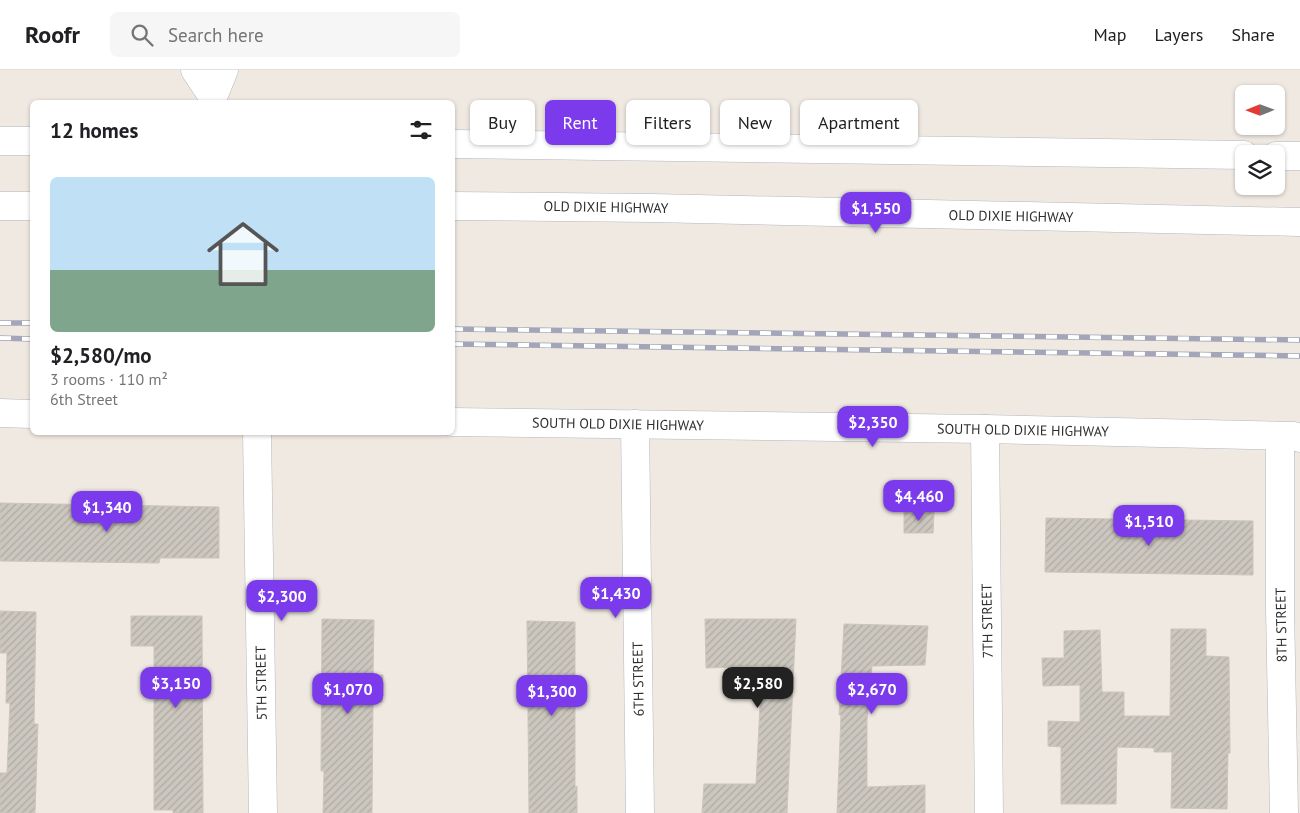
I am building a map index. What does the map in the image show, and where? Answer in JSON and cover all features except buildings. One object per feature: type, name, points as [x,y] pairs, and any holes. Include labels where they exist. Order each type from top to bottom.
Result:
[{"type":"street","points":[[195,70],[213,100]]},
{"type":"street","points":[[213,100],[224,70]]},
{"type":"street","points":[[0,141],[30,141]]},
{"type":"street","points":[[455,144],[1235,155]]},
{"type":"street","points":[[1285,156],[1300,156]]},
{"type":"street","points":[[0,206],[30,206]]},
{"type":"street","name":"OLD DIXIE HIGHWAY","points":[[455,206],[652,208],[1300,222]]},
{"type":"street","points":[[0,414],[30,414]]},
{"type":"street","name":"SOUTH OLD DIXIE HIGHWAY","points":[[455,422],[985,428],[1293,436]]},
{"type":"street","name":"6TH STREET","points":[[635,424],[640,813]]},
{"type":"street","name":"7TH STREET","points":[[985,428],[988,813]]},
{"type":"street","name":"5TH STREET","points":[[257,435],[263,813]]},
{"type":"street","name":"8TH STREET","points":[[1284,813],[1280,608],[1293,436]]},
{"type":"railway","points":[[0,323],[30,323]]},
{"type":"railway","points":[[455,329],[1300,340]]},
{"type":"railway","points":[[0,338],[30,339]]},
{"type":"railway","points":[[455,344],[1300,356]]}]
